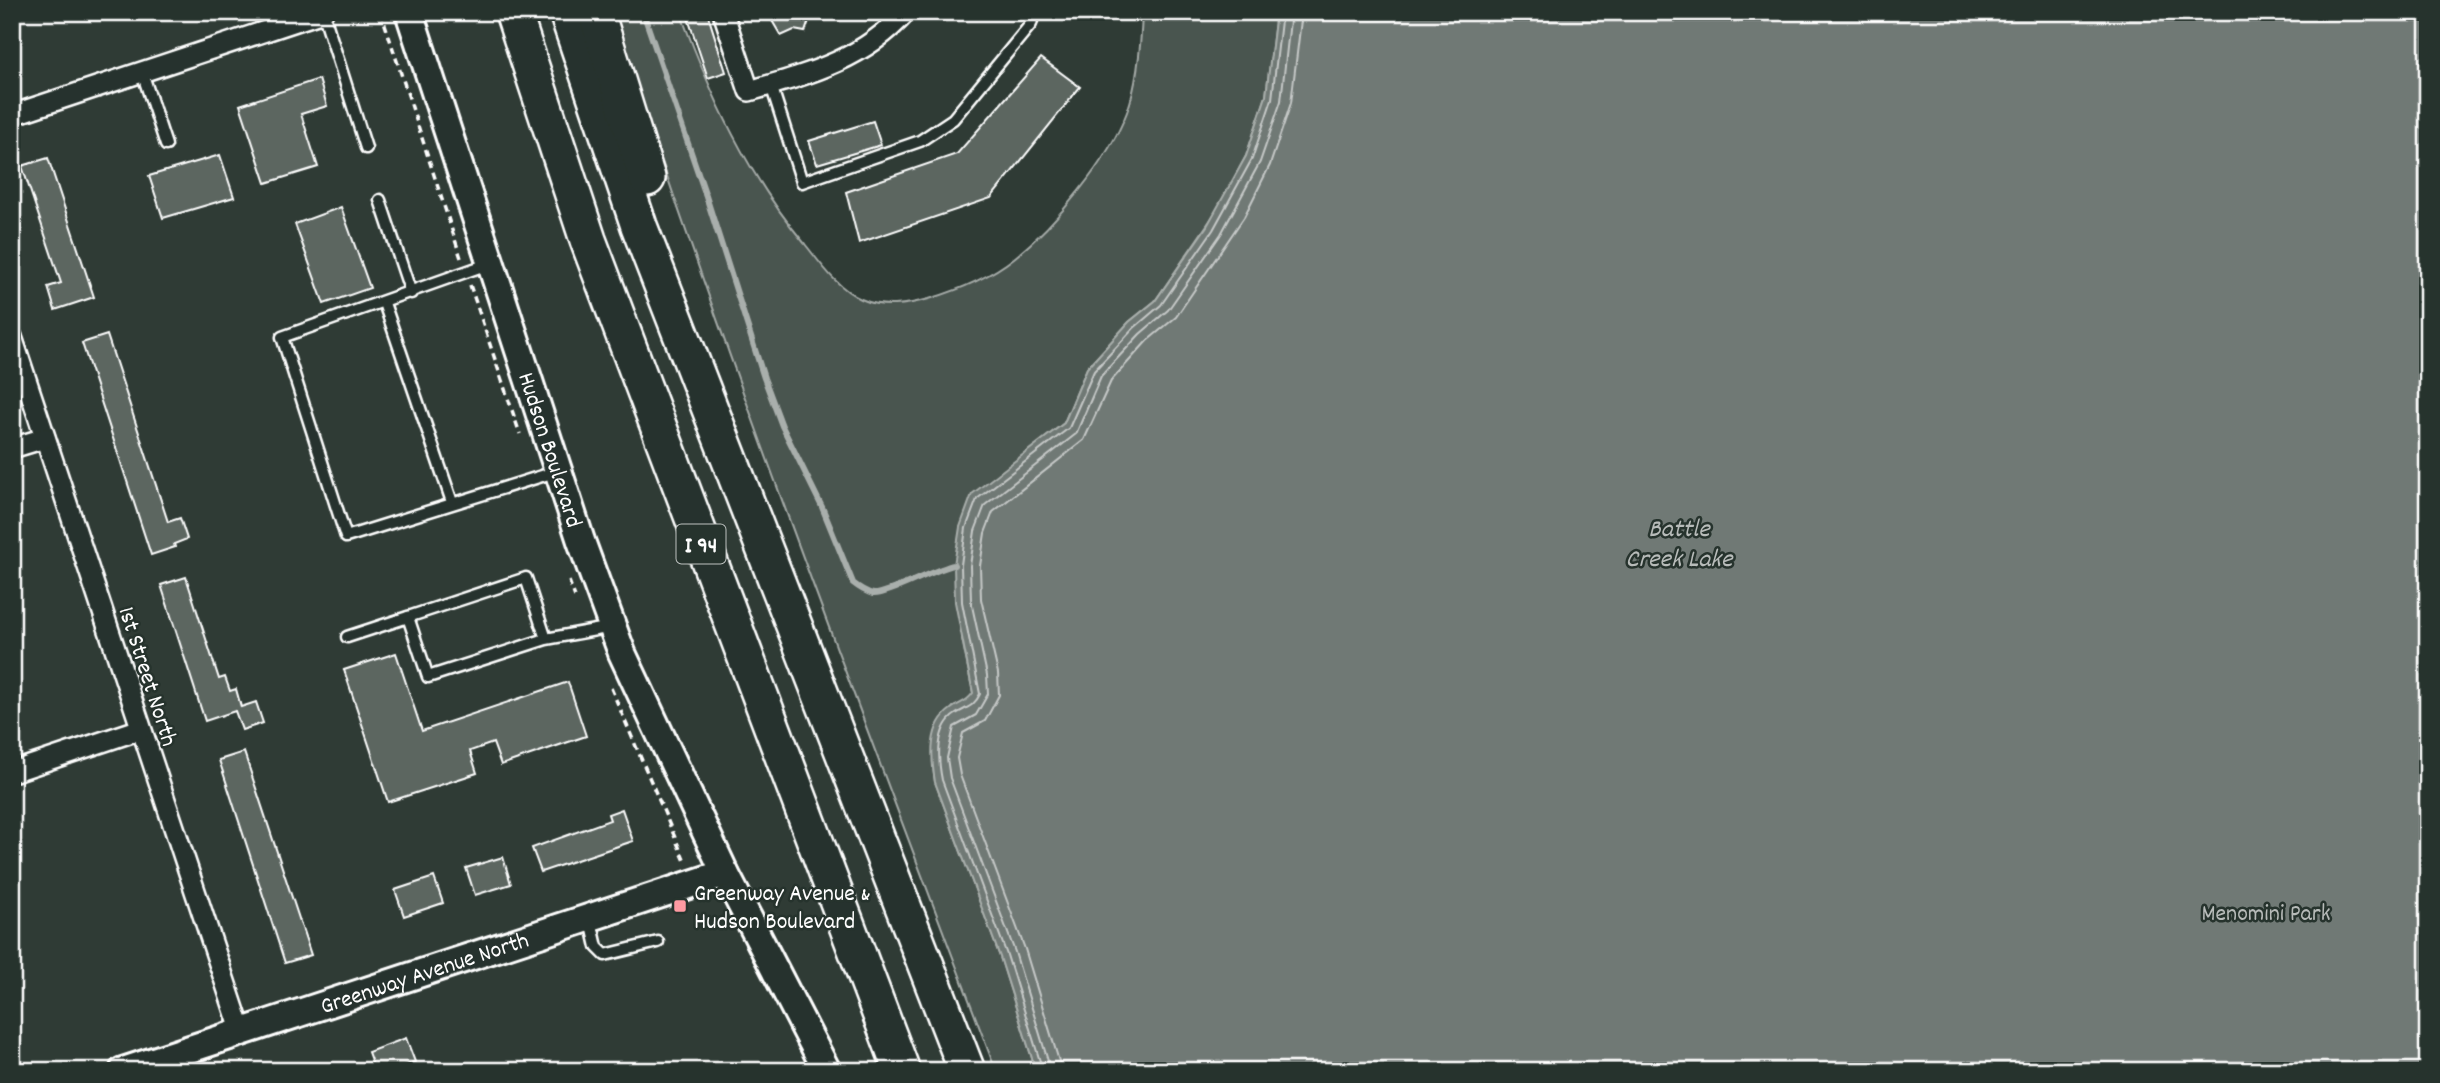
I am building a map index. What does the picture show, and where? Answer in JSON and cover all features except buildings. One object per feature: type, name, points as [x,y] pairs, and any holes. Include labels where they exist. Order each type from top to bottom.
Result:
[{"type":"highway","name":"I 94","points":[[513,12],[588,240],[902,1071]]},
{"type":"highway","name":"I 94","points":[[567,12],[639,226],[967,1071]]},
{"type":"highway","points":[[596,12],[733,466]]},
{"type":"street","points":[[12,115],[323,12]]},
{"type":"street","name":"Hudson Boulevard","points":[[409,12],[558,471],[612,627],[658,736],[827,1071]]},
{"type":"street","points":[[723,12],[749,91],[829,66],[861,51],[885,35],[906,12]]},
{"type":"street","name":"1st Street North","points":[[12,337],[241,1030]]},
{"type":"street","points":[[12,448],[46,438]]},
{"type":"street","points":[[12,772],[141,729]]},
{"type":"street","name":"Greenway Avenue North","points":[[123,1071],[241,1030],[726,873]]},
{"type":"lane","points":[[323,12],[366,148]]},
{"type":"lane","points":[[771,85],[802,182],[920,141],[953,119],[1031,24],[1034,12]]},
{"type":"lane","points":[[142,72],[166,145]]},
{"type":"lane","points":[[380,200],[411,293]]},
{"type":"lane","points":[[491,263],[282,337],[346,537],[558,471]]},
{"type":"lane","points":[[384,303],[452,502]]},
{"type":"lane","points":[[347,637],[526,578],[545,639]]},
{"type":"lane","points":[[408,617],[428,677],[545,639],[612,627]]},
{"type":"lane","points":[[590,917],[597,947],[605,955],[659,942]]},
{"type":"shaded area","points":[[612,12],[680,12],[704,74],[732,134],[784,218],[844,289],[869,302],[895,305],[940,295],[994,272],[1030,244],[1063,210],[1108,150],[1127,112],[1138,63],[1142,12],[1276,12],[1266,96],[1246,156],[1222,203],[1155,301],[1129,322],[1087,368],[1064,423],[1003,473],[962,639],[973,693],[966,703],[953,707],[942,726],[933,751],[935,782],[1000,957],[1036,1071],[996,1071],[750,411]]},
{"type":"water","name":"Battle Creek Lake","points":[[1276,12],[2428,12],[2428,1071],[1036,1071],[1000,957],[935,782],[932,753],[938,724],[951,709],[973,693],[955,602],[954,565],[960,527],[972,494],[1064,423],[1087,368],[1129,322],[1155,301],[1207,226],[1246,156],[1266,96]]},
{"type":"waterway","points":[[643,12],[764,378],[782,426],[822,507],[853,583],[870,593],[879,593],[954,565]]},
{"type":"place","name":"Greenway Avenue & Hudson Boulevard","points":[[680,906]]},
{"type":"park label","name":"Menomini Park","points":[[2266,912]]}]
